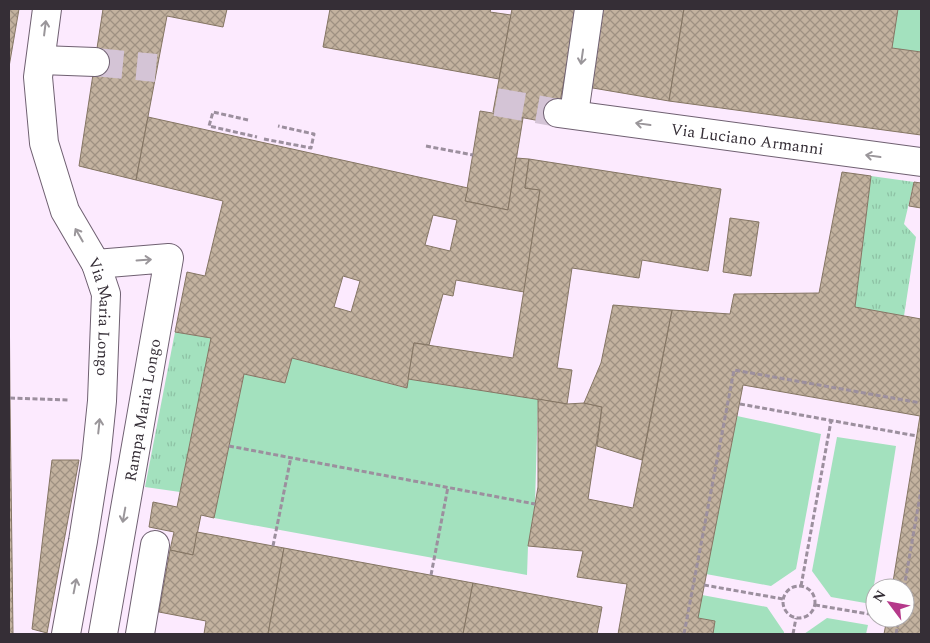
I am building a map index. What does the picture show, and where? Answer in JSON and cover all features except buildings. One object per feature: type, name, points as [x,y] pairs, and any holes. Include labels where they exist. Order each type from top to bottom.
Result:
[{"type":"street","name":"Via Maria Longo","points":[[47,9],[38,77],[44,143],[65,211],[96,264],[106,294],[102,401],[95,468],[66,634]]},
{"type":"street","name":"Via Luciano Armanni","points":[[589,9],[566,114],[921,162]]},
{"type":"street","points":[[41,60],[95,62]]},
{"type":"street","name":"Rampa Maria Longo","points":[[96,264],[169,258],[103,634]]},
{"type":"street","points":[[140,634],[155,545]]},
{"type":"path","points":[[248,120],[213,112],[209,126],[258,137]]},
{"type":"path","points":[[264,138],[311,148],[314,134],[278,126]]},
{"type":"path","points":[[426,146],[473,155]]},
{"type":"path","points":[[684,634],[734,370],[921,403]]},
{"type":"path","points":[[10,398],[102,401]]},
{"type":"path","points":[[740,404],[918,436]]},
{"type":"path","points":[[801,586],[831,421]]},
{"type":"path","points":[[229,446],[535,504]]},
{"type":"path","points":[[273,546],[291,457]]},
{"type":"path","points":[[431,575],[448,487]]},
{"type":"path","points":[[906,578],[921,490]]},
{"type":"path","points":[[704,585],[784,599]]},
{"type":"path","points":[[801,586],[812,592],[815,605],[808,616],[796,618],[785,611],[784,599],[790,589],[801,586]]},
{"type":"path","points":[[815,605],[865,614]]},
{"type":"path","points":[[793,634],[796,618]]},
{"type":"green space","points":[[898,9],[921,9],[921,52],[892,48]]},
{"type":"green space","points":[[871,176],[914,182],[904,224],[916,237],[904,316],[855,307]]},
{"type":"green space","points":[[175,332],[211,338],[180,492],[145,487]]},
{"type":"green space","points":[[292,358],[406,388],[408,379],[538,399],[535,504],[528,546],[527,575],[214,518],[244,374],[285,383]]},
{"type":"green space","points":[[737,416],[821,434],[796,569],[771,586],[706,574]]},
{"type":"green space","points":[[837,437],[896,446],[875,578],[865,578],[865,603],[831,597],[812,571]]},
{"type":"green space","points":[[702,595],[767,607],[784,634],[713,634],[715,621],[698,618]]},
{"type":"green space","points":[[827,618],[865,624],[865,628],[867,628],[866,634],[804,634]]},
{"type":"tunnel","points":[[95,62],[156,68]]},
{"type":"tunnel","points":[[496,102],[558,113]]}]
